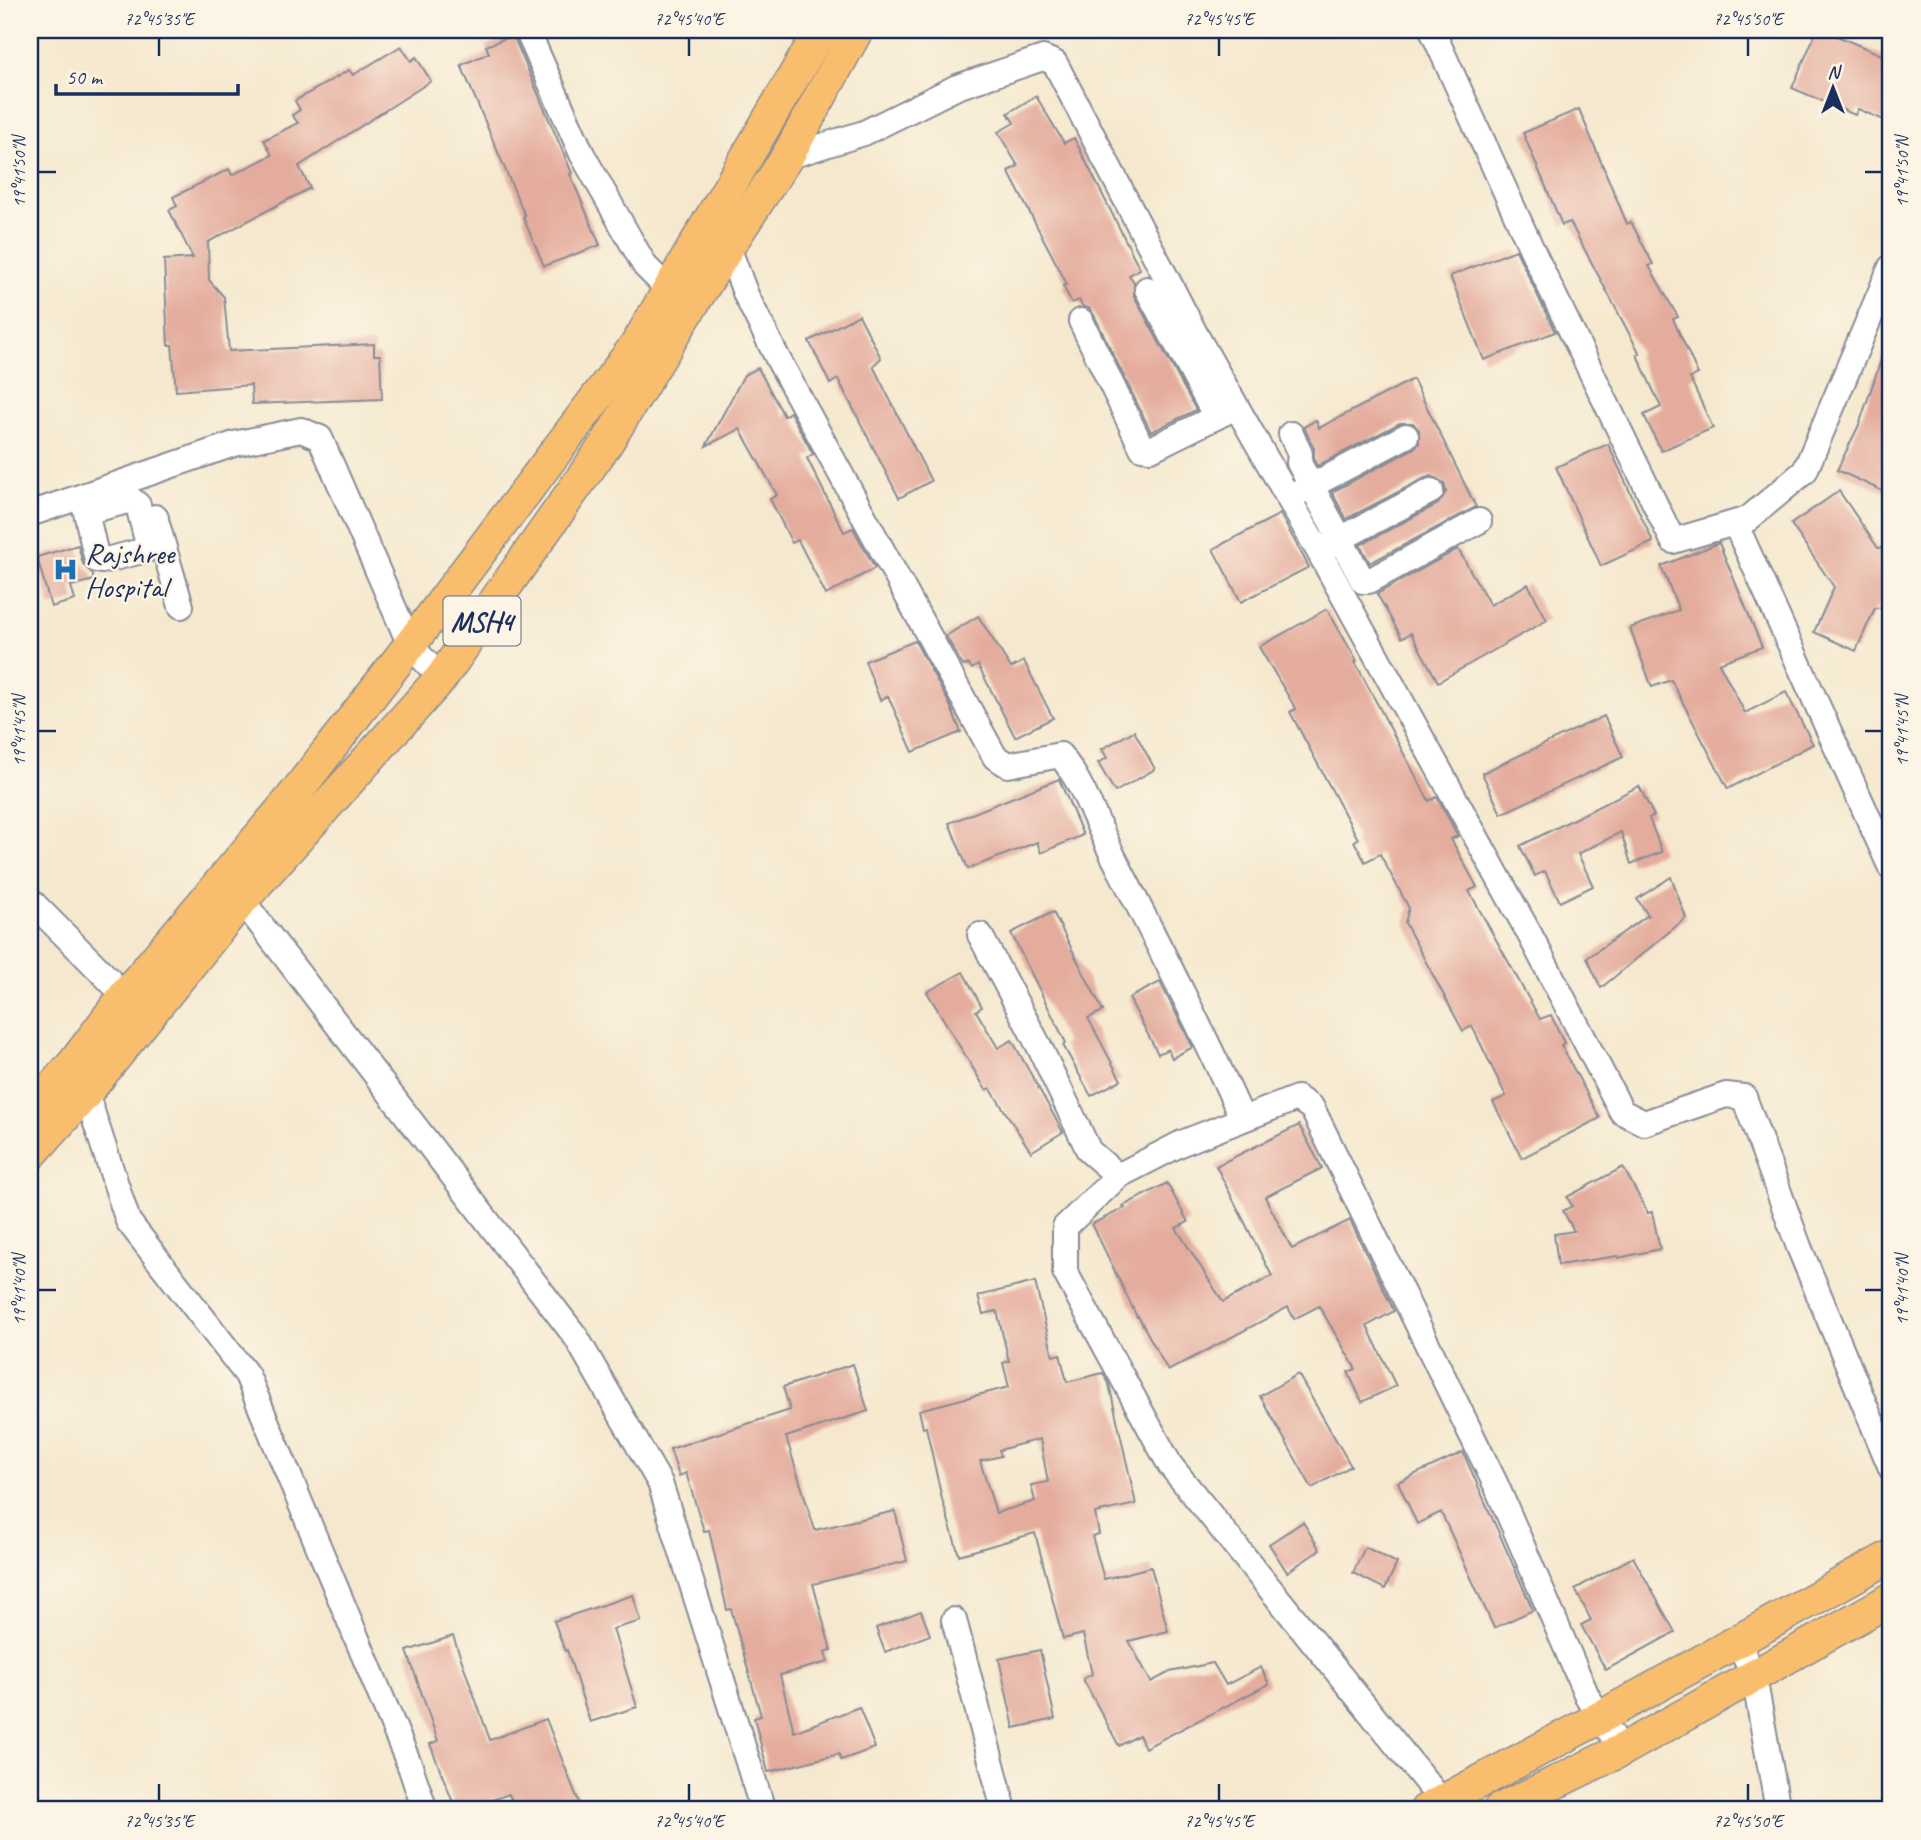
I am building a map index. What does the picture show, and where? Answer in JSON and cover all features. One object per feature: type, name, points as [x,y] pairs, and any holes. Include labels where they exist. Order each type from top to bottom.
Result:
[{"type":"main road","name":"MSH4","points":[[30,1155],[135,1006],[637,344],[821,30]]},
{"type":"main road","name":"MSH4","points":[[135,1006],[242,900],[441,678],[606,444],[787,157],[857,30]]},
{"type":"main road","name":"MSH4","points":[[30,1111],[88,1076]]},
{"type":"main road","points":[[1439,1807],[1891,1556]]},
{"type":"main road","points":[[1507,1808],[1622,1750],[1891,1600]]},
{"type":"street","points":[[527,30],[582,154],[645,266],[669,290]]},
{"type":"street","points":[[1432,30],[1533,252],[1673,541],[1748,519],[1805,471],[1891,267]]},
{"type":"street","points":[[787,157],[864,133],[957,87],[1043,58],[1055,63],[1188,343],[1226,412],[1288,498],[1363,581],[1369,581],[1479,521]]},
{"type":"street","points":[[711,220],[728,247],[746,295],[778,359],[995,757],[1008,765],[1060,755],[1071,768],[1095,821],[1198,1020],[1242,1118]]},
{"type":"street","points":[[1147,289],[1188,343]]},
{"type":"street","points":[[1081,321],[1142,449],[1151,449],[1226,412]]},
{"type":"street","points":[[84,505],[144,476],[234,444],[301,430],[320,438],[410,645],[441,678]]},
{"type":"street","points":[[1291,434],[1329,544],[1622,1112],[1644,1123],[1726,1095],[1744,1097],[1799,1247],[1891,1468]]},
{"type":"street","points":[[1288,498],[1406,436]]},
{"type":"street","points":[[84,505],[97,560],[146,550],[149,519],[144,476]]},
{"type":"street","points":[[1329,544],[1431,491]]},
{"type":"street","points":[[30,514],[132,500],[149,519],[180,606]]},
{"type":"street","points":[[1735,523],[1891,868]]},
{"type":"street","points":[[30,900],[135,1006]]},
{"type":"street","points":[[242,900],[576,1337],[660,1483],[764,1810]]},
{"type":"street","points":[[980,934],[1039,1046],[1089,1151],[1118,1176]]},
{"type":"street","points":[[88,1076],[128,1221],[247,1375],[410,1766],[425,1810]]},
{"type":"street","points":[[1439,1807],[1170,1465],[1065,1272],[1065,1227],[1118,1176],[1182,1143],[1297,1098],[1312,1108],[1496,1485],[1587,1696],[1622,1750]]},
{"type":"street","points":[[954,1620],[1004,1810]]},
{"type":"street","points":[[1738,1642],[1754,1677],[1778,1810]]},
{"type":"street","points":[[1493,1775],[1507,1808]]},
{"type":"building","points":[[1817,30],[1823,30],[1891,59],[1891,123],[1858,109],[1855,115],[1792,88]]},
{"type":"building","points":[[513,35],[600,245],[544,266],[461,65],[489,53],[486,46]]},
{"type":"building","points":[[401,46],[411,61],[416,57],[431,81],[299,166],[310,188],[208,242],[209,280],[224,297],[229,351],[374,344],[374,355],[380,355],[382,399],[252,404],[251,385],[176,391],[172,345],[168,345],[164,260],[193,258],[169,210],[177,206],[173,197],[229,169],[232,175],[272,155],[264,140],[298,123],[292,115],[300,110],[295,101],[349,70],[353,75]]},
{"type":"building","points":[[1036,96],[1064,143],[1074,138],[1140,269],[1129,275],[1134,282],[1134,296],[1196,410],[1151,432],[1094,315],[1089,308],[1082,306],[1079,300],[1072,303],[1063,286],[1067,284],[1008,171],[1018,166],[998,132],[1014,123],[1008,113]]},
{"type":"building","points":[[1579,109],[1627,224],[1631,222],[1653,264],[1649,266],[1678,317],[1673,319],[1698,374],[1690,378],[1713,428],[1661,451],[1644,415],[1661,407],[1637,355],[1640,354],[1570,222],[1562,225],[1523,133]]},
{"type":"building","points":[[1516,250],[1555,332],[1484,360],[1450,276]]},
{"type":"building","points":[[859,315],[881,358],[873,366],[931,481],[899,498],[838,379],[830,384],[809,341]]},
{"type":"building","points":[[1888,339],[1891,340],[1891,495],[1837,470],[1859,425]]},
{"type":"building","points":[[758,368],[784,416],[790,412],[813,454],[807,458],[844,532],[853,528],[875,568],[826,595],[798,540],[792,543],[770,499],[777,495],[740,429],[706,446],[744,375]]},
{"type":"building","points":[[1413,379],[1476,507],[1370,563],[1360,545],[1438,504],[1446,492],[1444,483],[1432,476],[1425,478],[1346,519],[1332,492],[1413,449],[1419,443],[1419,430],[1413,423],[1400,423],[1317,466],[1314,448],[1304,427],[1316,420],[1319,428]]},
{"type":"building","points":[[1608,444],[1653,542],[1601,566],[1556,467]]},
{"type":"building","points":[[1839,491],[1878,548],[1891,547],[1891,607],[1875,608],[1856,651],[1814,632],[1834,587],[1791,524]]},
{"type":"building","points":[[1280,514],[1309,567],[1241,602],[1213,549]]},
{"type":"building","points":[[1719,543],[1762,647],[1719,663],[1745,713],[1786,692],[1813,744],[1728,789],[1671,680],[1652,687],[1630,628],[1679,610],[1661,566]]},
{"type":"building","points":[[78,545],[83,564],[92,573],[94,580],[71,586],[75,600],[51,607],[37,557]]},
{"type":"building","points":[[1458,549],[1490,605],[1528,584],[1547,620],[1438,682],[1411,633],[1402,638],[1377,594]]},
{"type":"building","points":[[1327,609],[1429,801],[1437,797],[1458,836],[1451,839],[1477,887],[1469,891],[1540,1019],[1551,1015],[1564,1043],[1561,1045],[1600,1118],[1522,1158],[1493,1102],[1506,1096],[1472,1026],[1463,1031],[1405,923],[1409,908],[1380,854],[1365,862],[1354,841],[1358,839],[1290,712],[1296,709],[1259,647]]},
{"type":"building","points":[[978,616],[1011,668],[1024,661],[1053,718],[1015,737],[978,665],[972,669],[969,664],[963,666],[946,636]]},
{"type":"building","points":[[915,641],[949,703],[961,732],[913,752],[888,696],[880,700],[865,661]]},
{"type":"building","points":[[1604,716],[1623,757],[1501,814],[1482,773]]},
{"type":"building","points":[[1134,731],[1155,769],[1115,792],[1098,763],[1107,758],[1102,749]]},
{"type":"building","points":[[1059,779],[1083,835],[1041,853],[1037,842],[968,869],[949,823]]},
{"type":"building","points":[[1639,786],[1654,816],[1649,818],[1662,852],[1631,864],[1621,832],[1578,854],[1593,886],[1560,902],[1545,871],[1535,876],[1520,846]]},
{"type":"building","points":[[1671,877],[1686,918],[1601,988],[1587,958],[1648,915],[1637,899]]},
{"type":"building","points":[[1053,912],[1103,1011],[1088,1018],[1121,1080],[1091,1096],[1063,1045],[1066,1043],[1011,933]]},
{"type":"building","points":[[963,972],[982,1007],[976,1011],[998,1048],[1012,1040],[1063,1132],[1031,1152],[990,1088],[986,1090],[927,992]]},
{"type":"building","points":[[1160,982],[1193,1047],[1172,1058],[1168,1049],[1158,1054],[1129,998]]},
{"type":"building","points":[[1299,1125],[1322,1168],[1265,1197],[1292,1249],[1350,1220],[1394,1311],[1367,1326],[1396,1386],[1362,1402],[1348,1372],[1356,1369],[1319,1306],[1294,1319],[1288,1307],[1168,1371],[1137,1317],[1092,1224],[1167,1183],[1188,1222],[1176,1228],[1223,1302],[1272,1276],[1216,1166]]},
{"type":"building","points":[[1623,1167],[1648,1213],[1652,1212],[1660,1249],[1618,1258],[1558,1265],[1554,1234],[1574,1231],[1563,1211],[1572,1206],[1567,1197]]},
{"type":"building","points":[[1035,1282],[1053,1356],[1060,1354],[1067,1382],[1103,1373],[1109,1384],[1136,1504],[1095,1513],[1099,1534],[1092,1536],[1104,1579],[1151,1567],[1168,1631],[1129,1641],[1151,1682],[1170,1672],[1213,1663],[1226,1685],[1261,1667],[1269,1684],[1145,1748],[1139,1735],[1119,1746],[1083,1679],[1092,1674],[1083,1634],[1063,1639],[1035,1533],[959,1555],[942,1499],[926,1427],[923,1428],[919,1410],[1009,1387],[1003,1363],[1009,1361],[997,1311],[983,1314],[978,1296]],"holes":[[[1040,1439],[1048,1482],[1031,1485],[1035,1501],[996,1513],[980,1461],[1001,1456],[999,1450]]]},
{"type":"building","points":[[853,1364],[868,1411],[786,1437],[815,1530],[895,1511],[907,1561],[813,1584],[831,1650],[825,1652],[828,1662],[780,1675],[794,1732],[859,1707],[875,1748],[841,1760],[839,1754],[768,1772],[754,1718],[761,1716],[731,1609],[727,1610],[709,1530],[704,1531],[686,1473],[679,1476],[670,1449],[790,1410],[783,1387]]},
{"type":"building","points":[[1298,1374],[1351,1466],[1312,1488],[1260,1396]]},
{"type":"building","points":[[1463,1452],[1533,1610],[1494,1628],[1441,1512],[1417,1524],[1398,1482]]},
{"type":"building","points":[[1303,1522],[1320,1550],[1287,1572],[1269,1544]]},
{"type":"building","points":[[1365,1547],[1397,1563],[1385,1589],[1353,1573]]},
{"type":"building","points":[[1633,1557],[1675,1632],[1606,1670],[1581,1625],[1591,1620],[1575,1589]]},
{"type":"building","points":[[633,1595],[641,1621],[613,1629],[637,1707],[590,1722],[567,1650],[565,1651],[554,1621]]},
{"type":"building","points":[[921,1611],[930,1635],[885,1652],[876,1628]]},
{"type":"building","points":[[453,1636],[490,1740],[546,1719],[582,1810],[516,1810],[509,1794],[465,1810],[456,1810],[430,1744],[438,1741],[407,1651]]},
{"type":"building","points":[[1040,1650],[1055,1719],[1014,1728],[999,1659]]},
{"type":"place","name":"Rajshree Hospital","points":[[65,570]]}]
